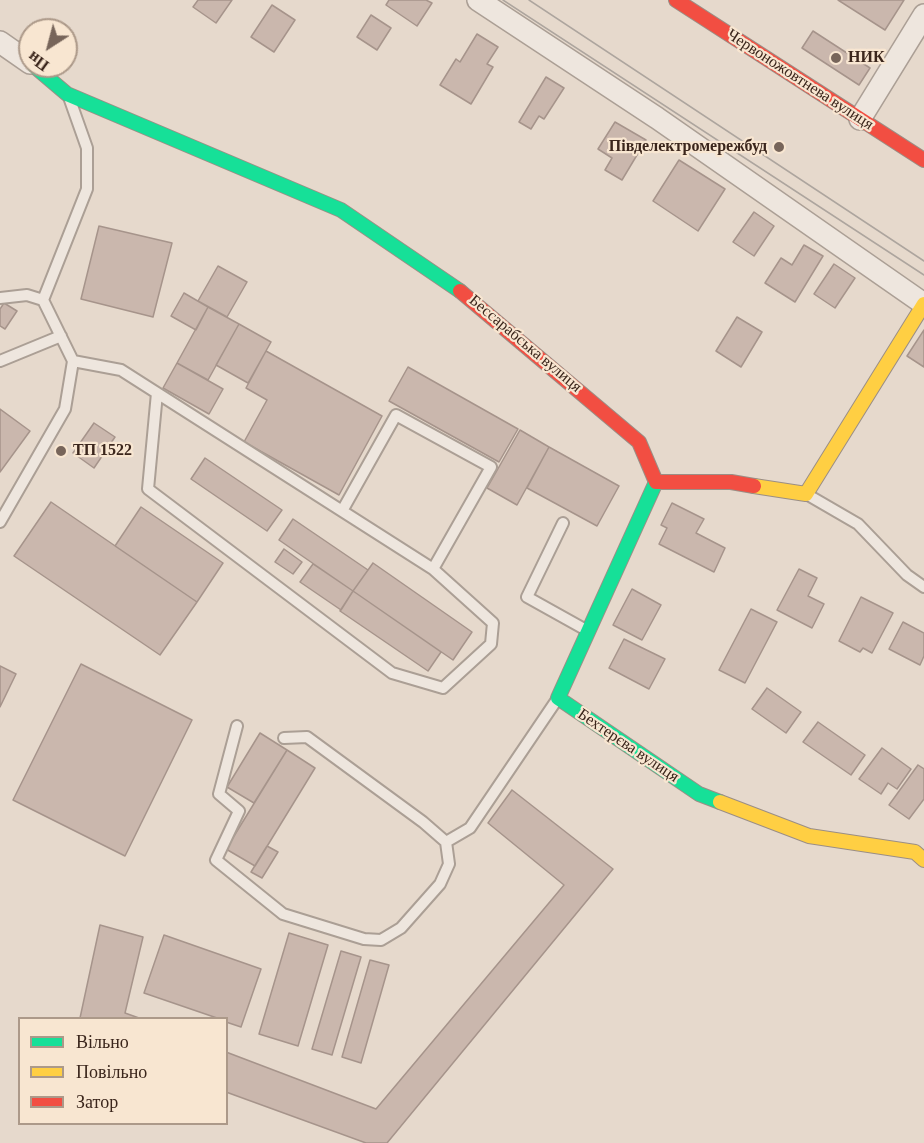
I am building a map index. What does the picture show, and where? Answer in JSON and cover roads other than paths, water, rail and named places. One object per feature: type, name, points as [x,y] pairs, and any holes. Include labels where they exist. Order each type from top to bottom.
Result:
[{"type":"street","points":[[478,0],[657,118],[924,304],[806,494],[731,482],[656,482],[558,698]]},
{"type":"street","name":"Червоножовтнева вулиця","points":[[676,0],[924,160]]},
{"type":"street","points":[[860,119],[924,15]]},
{"type":"street","points":[[0,42],[18,55]]},
{"type":"street","name":"Бессарабська вулиця","points":[[48,78],[67,94],[341,210],[462,292],[580,391],[639,442],[656,482]]},
{"type":"street","name":"Бехтерєва вулиця","points":[[558,698],[699,794],[809,836],[915,852],[924,860]]},
{"type":"lane","points":[[43,300],[87,189],[87,148],[67,94]]},
{"type":"lane","points":[[0,298],[27,295],[43,300],[74,361],[65,409],[0,522]]},
{"type":"lane","points":[[0,361],[61,336]]},
{"type":"lane","points":[[74,361],[122,370],[433,569],[492,623],[490,644],[443,688],[392,674],[148,489],[157,393]]},
{"type":"lane","points":[[342,511],[396,415],[491,466],[433,569]]},
{"type":"lane","points":[[806,494],[858,524],[908,575],[924,587]]},
{"type":"lane","points":[[563,523],[527,597],[588,631]]},
{"type":"lane","points":[[446,842],[470,828],[558,698]]},
{"type":"lane","points":[[237,726],[219,794],[239,812],[216,860],[283,914],[364,939],[381,940],[402,928],[440,884],[449,864],[446,842],[423,822],[307,737],[284,738]]},
{"type":"tram line","points":[[503,0],[924,275]]},
{"type":"tram line","points":[[529,0],[924,261]]},
{"type":"place","name":"НИК","points":[[836,58]]},
{"type":"place","name":"Півделектромережбуд","points":[[779,147]]},
{"type":"place","name":"ТП 1522","points":[[61,451]]}]
